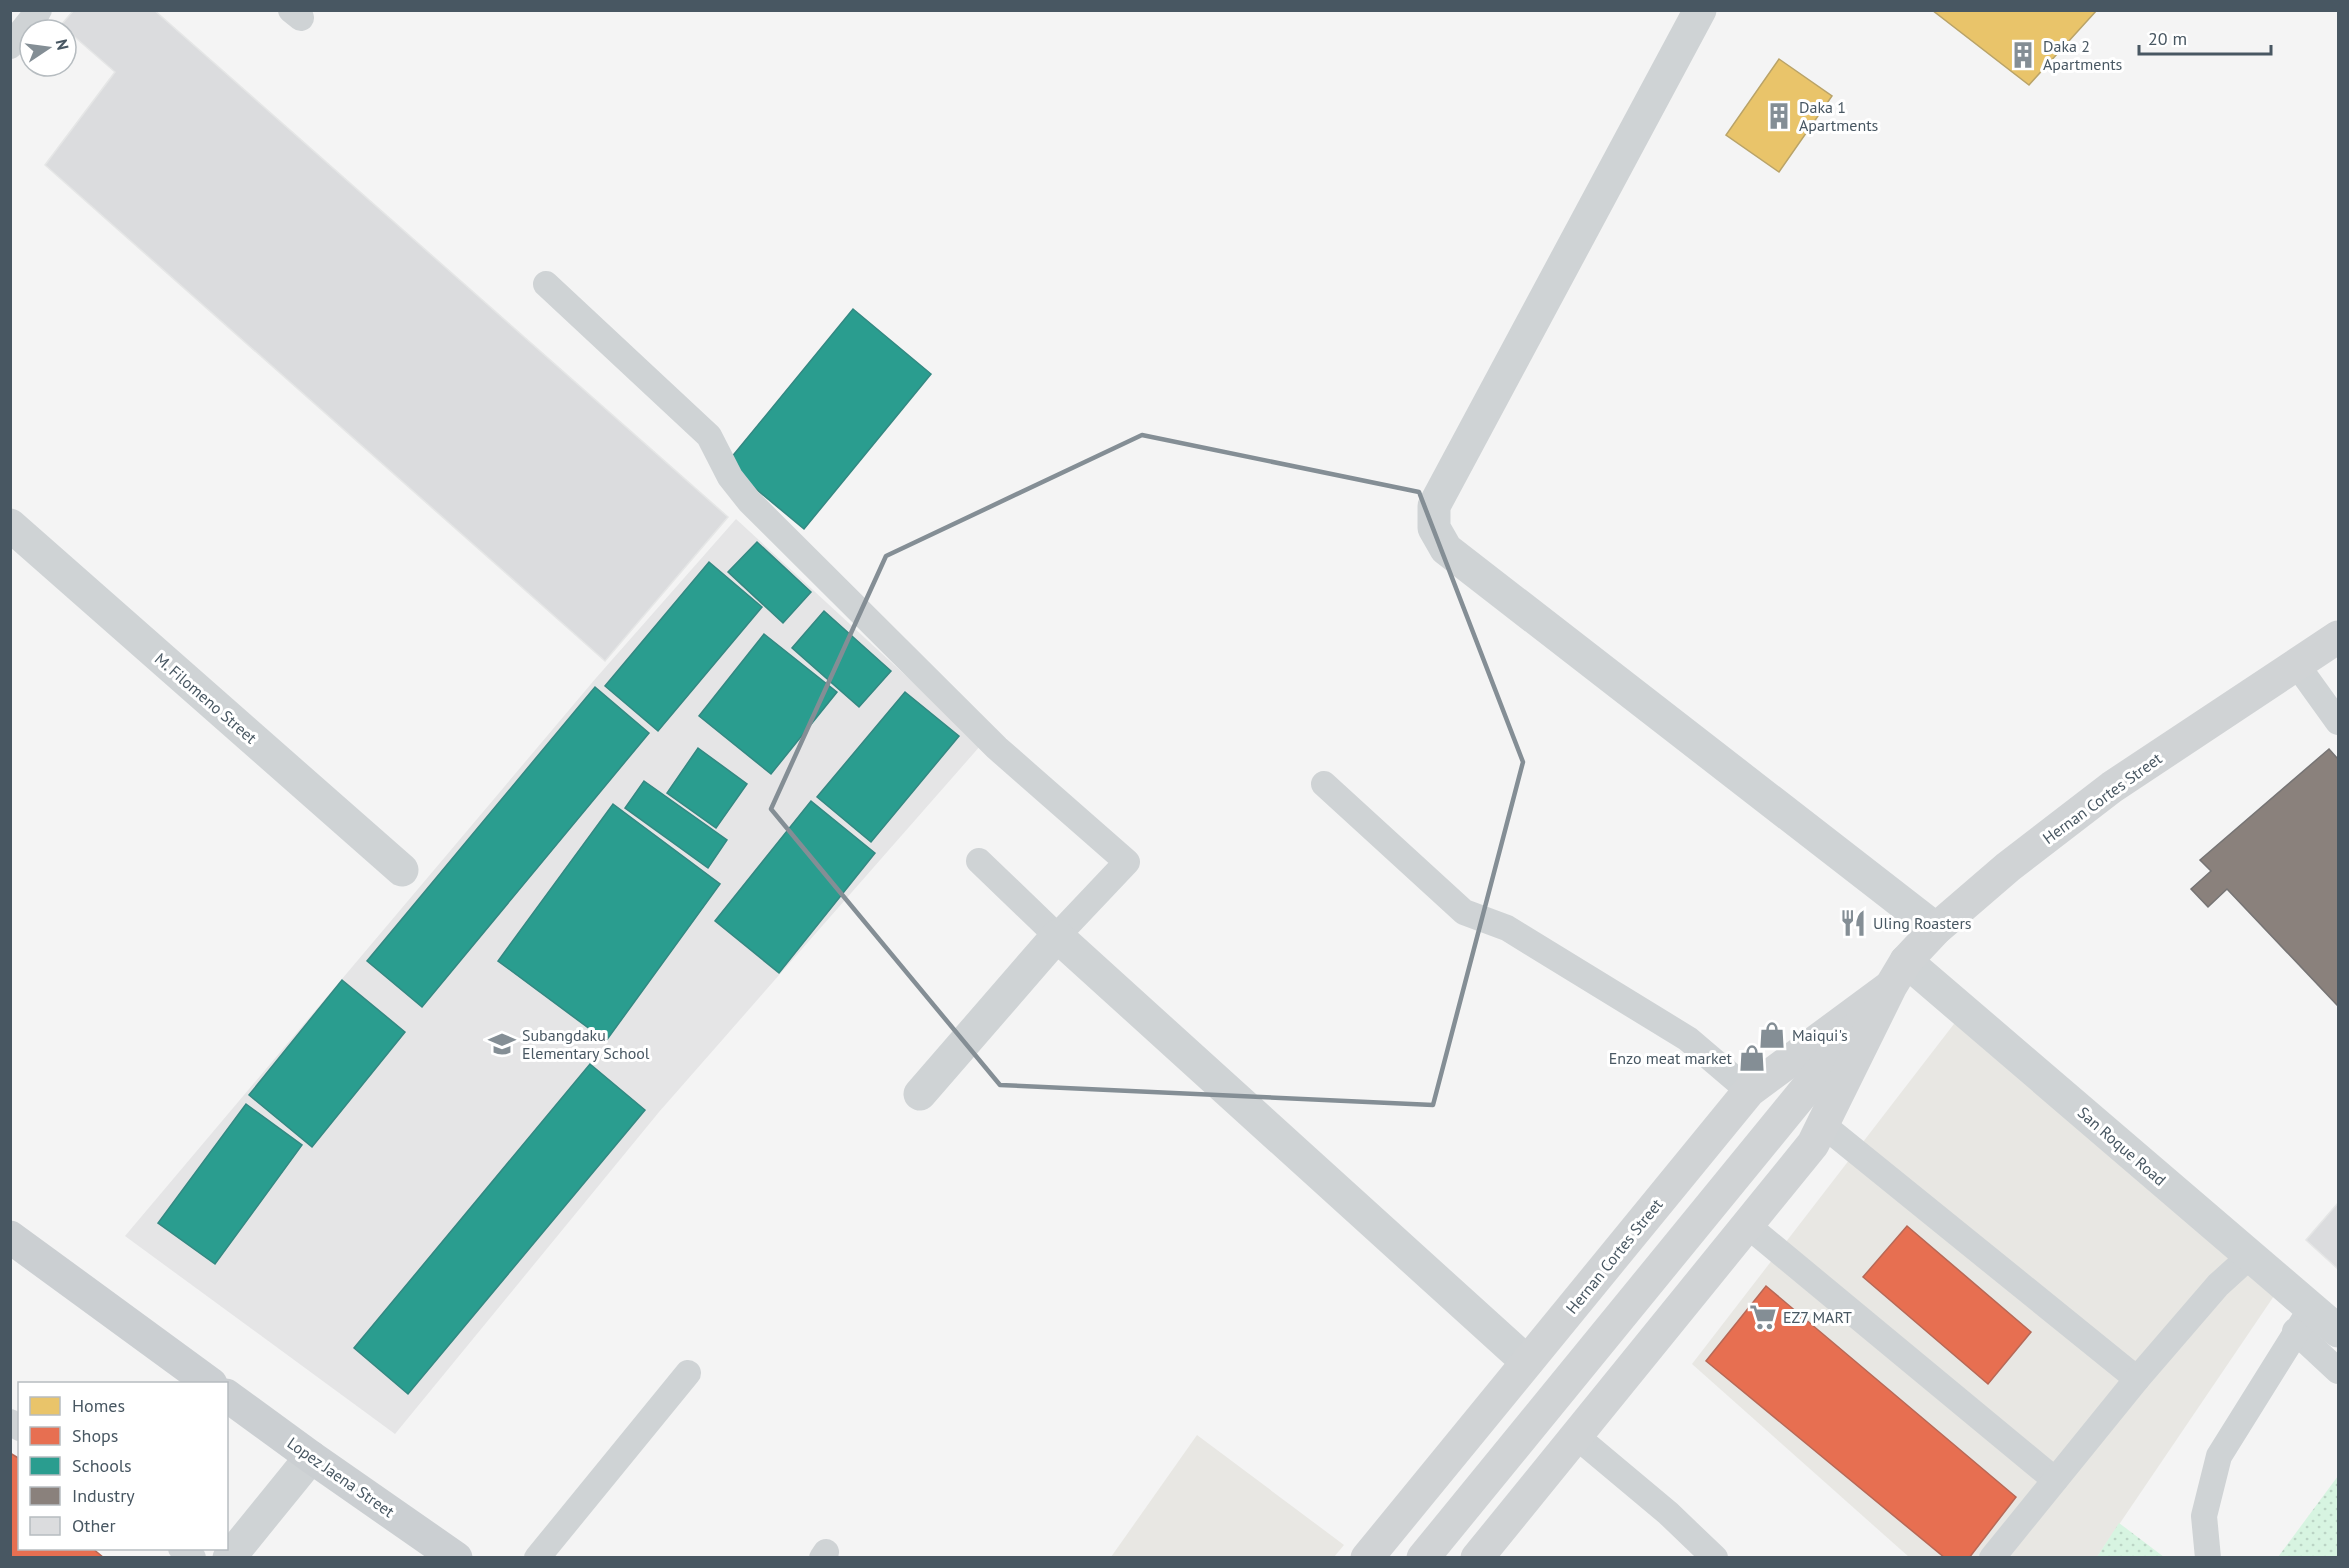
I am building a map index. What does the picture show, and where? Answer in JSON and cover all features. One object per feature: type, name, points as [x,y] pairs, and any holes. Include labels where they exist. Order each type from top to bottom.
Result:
[{"type":"main road","name":"Hernan Cortes Street","points":[[1423,1557],[1936,929],[2008,867],[2112,787],[2338,637]]},
{"type":"main road","name":"Hernan Cortes Street","points":[[1366,1557],[1749,1091],[1898,973]]},
{"type":"main road","name":"Hernan Cortes Street","points":[[1477,1557],[1813,1144],[1898,973]]},
{"type":"main road","points":[[10,1237],[210,1382]]},
{"type":"main road","name":"Lopez Jaena Street","points":[[228,1396],[310,1457],[456,1557]]},
{"type":"street","points":[[1700,10],[1434,506],[1434,528],[1446,549],[1936,929]]},
{"type":"street","name":"M. Filomeno Street","points":[[10,525],[402,870]]},
{"type":"street","points":[[920,1094],[1057,936],[1527,1362]]},
{"type":"street","name":"San Roque Road","points":[[1898,973],[2250,1256],[2303,1319],[2338,1331]]},
{"type":"street","points":[[229,1557],[310,1457]]},
{"type":"lane","points":[[10,46],[39,10]]},
{"type":"lane","points":[[546,284],[709,436],[730,477],[765,518],[997,748],[1127,862],[1057,936],[980,861]]},
{"type":"lane","points":[[2297,665],[2338,722]]},
{"type":"lane","points":[[1324,784],[1464,912],[1507,927],[1688,1038],[1749,1091]]},
{"type":"lane","points":[[1822,1124],[2137,1379]]},
{"type":"lane","points":[[1747,1226],[2055,1480]]},
{"type":"lane","points":[[1992,1557],[2137,1379],[2218,1285],[2250,1256]]},
{"type":"lane","points":[[2208,1557],[2204,1516],[2219,1456],[2303,1319],[2338,1371]]},
{"type":"lane","points":[[537,1557],[688,1373]]},
{"type":"lane","points":[[1576,1436],[1668,1513],[1715,1557]]},
{"type":"highlighted area","points":[[1142,435],[1419,492],[1523,762],[1433,1105],[1000,1085],[771,809],[886,556]]},
{"type":"shaded area","name":"Subangdaku Elementary School","points":[[736,519],[981,745],[659,1112],[395,1434],[125,1236],[596,678]]},
{"type":"shaded area","points":[[1957,1020],[2276,1293],[2097,1557],[1909,1557],[1692,1364]]},
{"type":"shaded area","points":[[1197,1435],[1344,1545],[1334,1557],[1111,1557]]},
{"type":"green space","points":[[2338,1476],[2338,1557],[2278,1557]]},
{"type":"green space","points":[[2119,1523],[2164,1557],[2097,1557]]},
{"type":"building: Homes","name":"Daka 2 Apartments","points":[[1932,10],[2097,10],[2029,85]]},
{"type":"building: Homes","name":"Daka 1 Apartments","points":[[1779,59],[1832,96],[1779,172],[1726,135]]},
{"type":"building: Shops","points":[[1907,1226],[2031,1332],[1988,1384],[1863,1277]]},
{"type":"building: Shops","points":[[1766,1286],[2016,1497],[1969,1558],[1945,1558],[1706,1361]]},
{"type":"building: Shops","points":[[10,1453],[18,1458],[18,1550],[94,1550],[104,1558],[10,1558]]},
{"type":"building: Schools","points":[[853,309],[931,374],[804,529],[726,464]]},
{"type":"building: Schools","points":[[757,542],[811,592],[783,623],[728,572]]},
{"type":"building: Schools","points":[[709,562],[762,607],[658,731],[605,686]]},
{"type":"building: Schools","points":[[824,611],[891,671],[859,707],[792,648]]},
{"type":"building: Schools","points":[[764,634],[837,692],[771,774],[699,716]]},
{"type":"building: Schools","points":[[595,687],[649,733],[422,1007],[367,961]]},
{"type":"building: Schools","points":[[905,692],[959,736],[871,842],[817,797]]},
{"type":"building: Schools","points":[[698,748],[747,784],[716,828],[667,793]]},
{"type":"building: Schools","points":[[644,781],[727,840],[708,868],[625,808]]},
{"type":"building: Schools","points":[[811,801],[875,853],[779,973],[715,921]]},
{"type":"building: Schools","points":[[613,804],[720,884],[606,1041],[498,961]]},
{"type":"building: Schools","points":[[342,980],[405,1032],[312,1147],[249,1095]]},
{"type":"building: Schools","points":[[590,1064],[645,1110],[408,1394],[354,1348]]},
{"type":"building: Schools","points":[[246,1104],[302,1145],[215,1264],[158,1223]]},
{"type":"building: Industry","points":[[2329,749],[2338,759],[2338,1006],[2227,889],[2208,907],[2191,889],[2211,871],[2200,860]]},
{"type":"building: Other","points":[[74,10],[154,10],[728,517],[605,661],[45,165],[115,72],[78,40],[78,18],[67,18]]},
{"type":"building: Other","points":[[2338,1203],[2338,1269],[2306,1240]]},
{"type":"place","name":"Daka 2 Apartments","points":[[2023,55]]},
{"type":"place","name":"Daka 1 Apartments","points":[[1779,116]]},
{"type":"place","name":"Uling Roasters","points":[[1853,923]]},
{"type":"place","name":"Maiqui's","points":[[1772,1035]]},
{"type":"place","name":"Subangdaku Elementary School","points":[[502,1044]]},
{"type":"place","name":"Enzo meat market","points":[[1752,1058]]},
{"type":"place","name":"EZ7 MART","points":[[1763,1317]]}]
